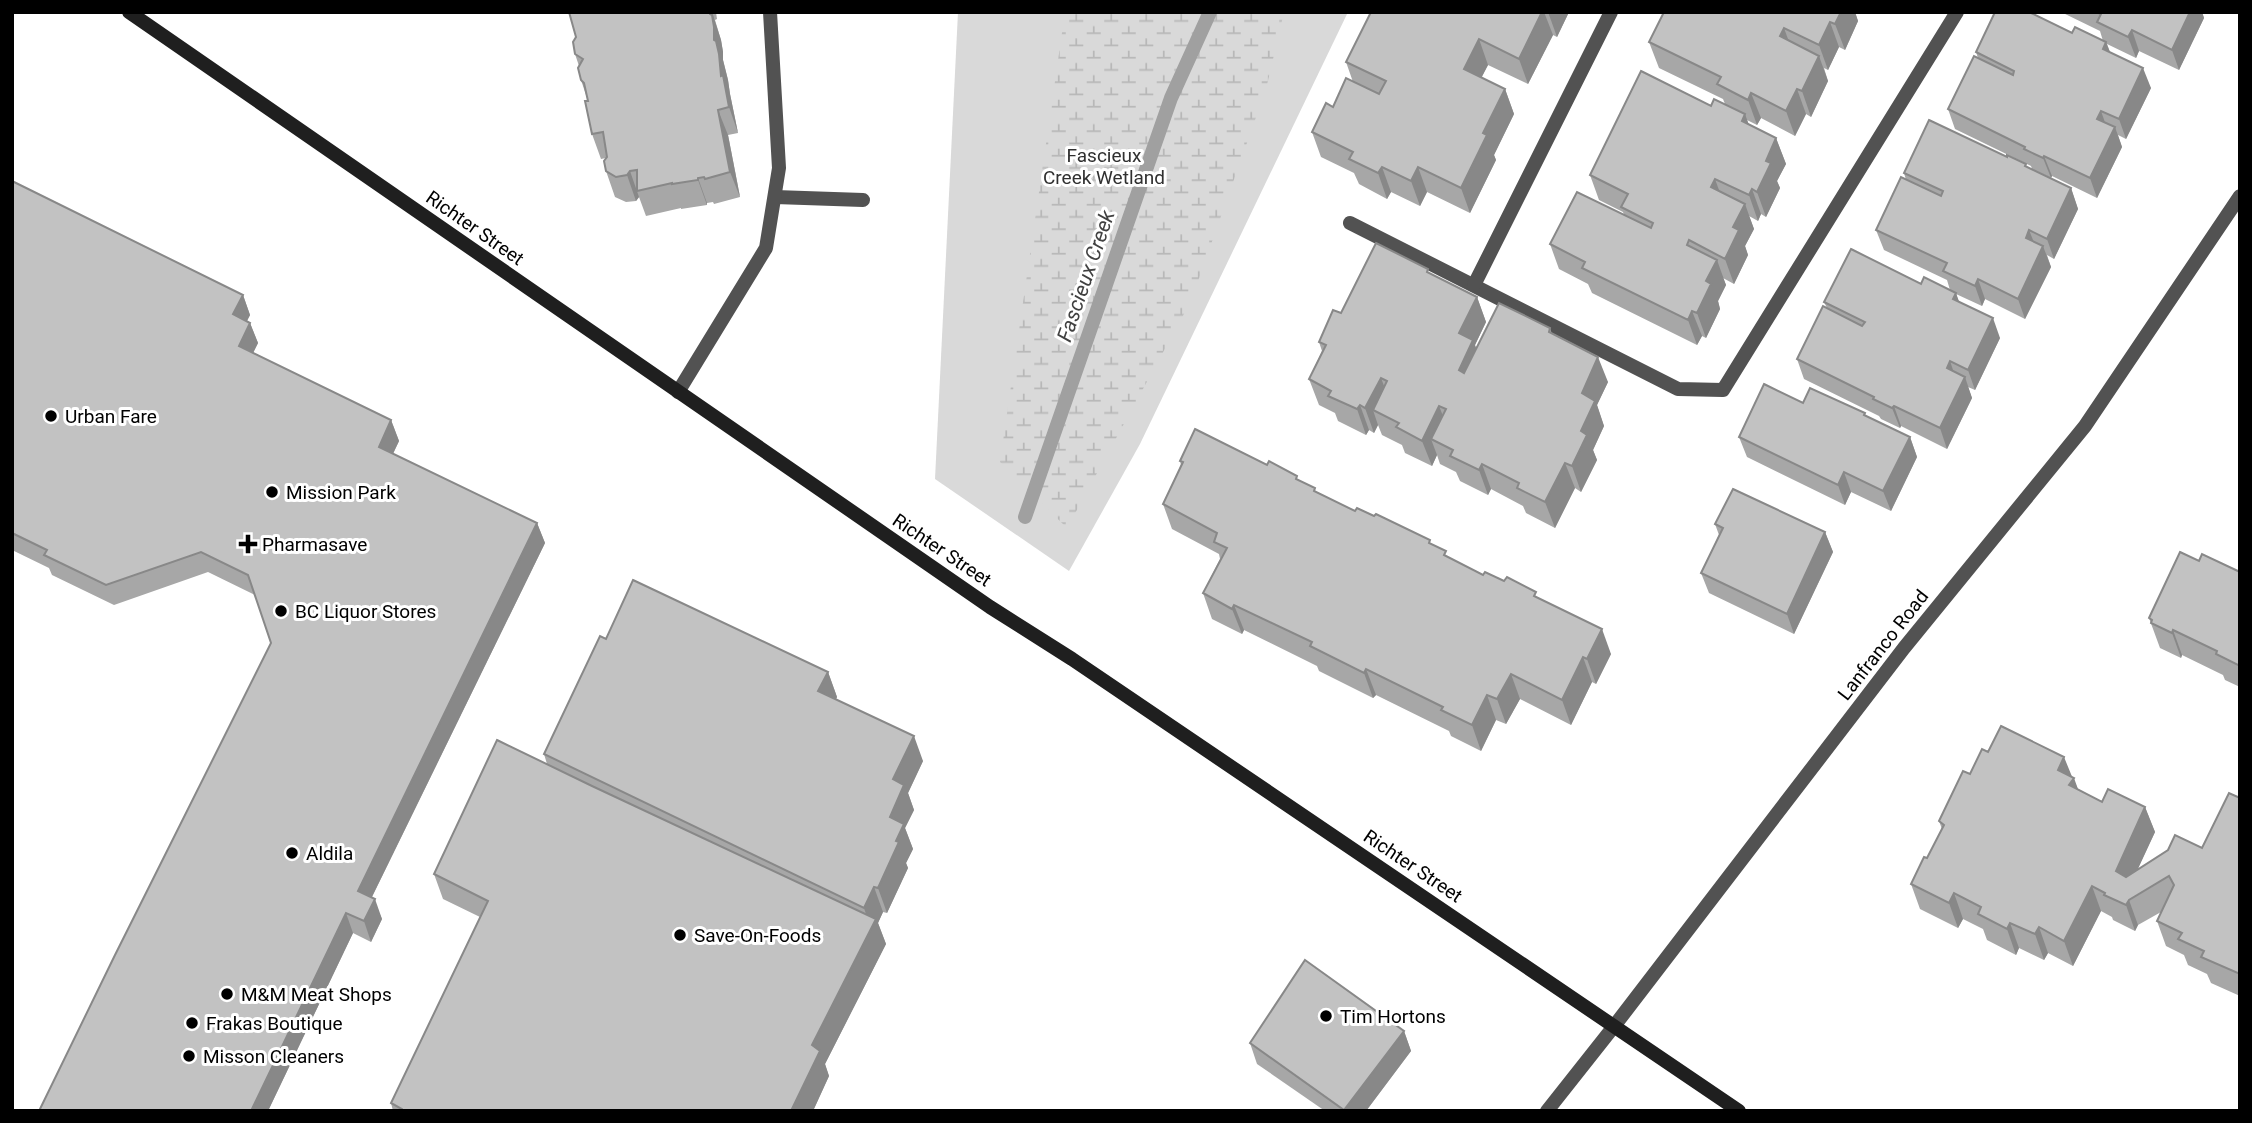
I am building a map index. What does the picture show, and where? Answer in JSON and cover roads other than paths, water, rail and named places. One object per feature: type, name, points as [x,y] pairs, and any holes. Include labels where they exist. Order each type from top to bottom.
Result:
[{"type":"main road","name":"Richter Street","points":[[129,12],[982,601],[1106,682],[1739,1111]]},
{"type":"street","points":[[678,393],[766,248],[779,168],[770,12]]},
{"type":"street","points":[[1474,285],[1611,12]]},
{"type":"street","points":[[1350,223],[1678,389],[1723,390],[1956,12]]},
{"type":"street","name":"Lanfranco Road","points":[[1547,1111],[1904,648],[2085,426],[2240,196]]},
{"type":"street","points":[[775,197],[863,200]]},
{"type":"waterway","name":"Fascieux Creek","points":[[1025,517],[1171,98],[1210,12]]},
{"type":"place","name":"Urban Fare","points":[[51,416]]},
{"type":"place","name":"Mission Park","points":[[272,492]]},
{"type":"place","name":"Pharmasave","points":[[248,544]]},
{"type":"place","name":"BC Liquor Stores","points":[[281,611]]},
{"type":"place","name":"Aldila","points":[[292,853]]},
{"type":"place","name":"Save-On-Foods","points":[[680,935]]},
{"type":"place","name":"M&M Meat Shops","points":[[227,994]]},
{"type":"place","name":"Tim Hortons","points":[[1326,1016]]},
{"type":"place","name":"Frakas Boutique","points":[[192,1023]]},
{"type":"place","name":"Misson Cleaners","points":[[189,1056]]},
{"type":"park label","name":"Fascieux Creek Wetland","points":[[1104,166]]}]
